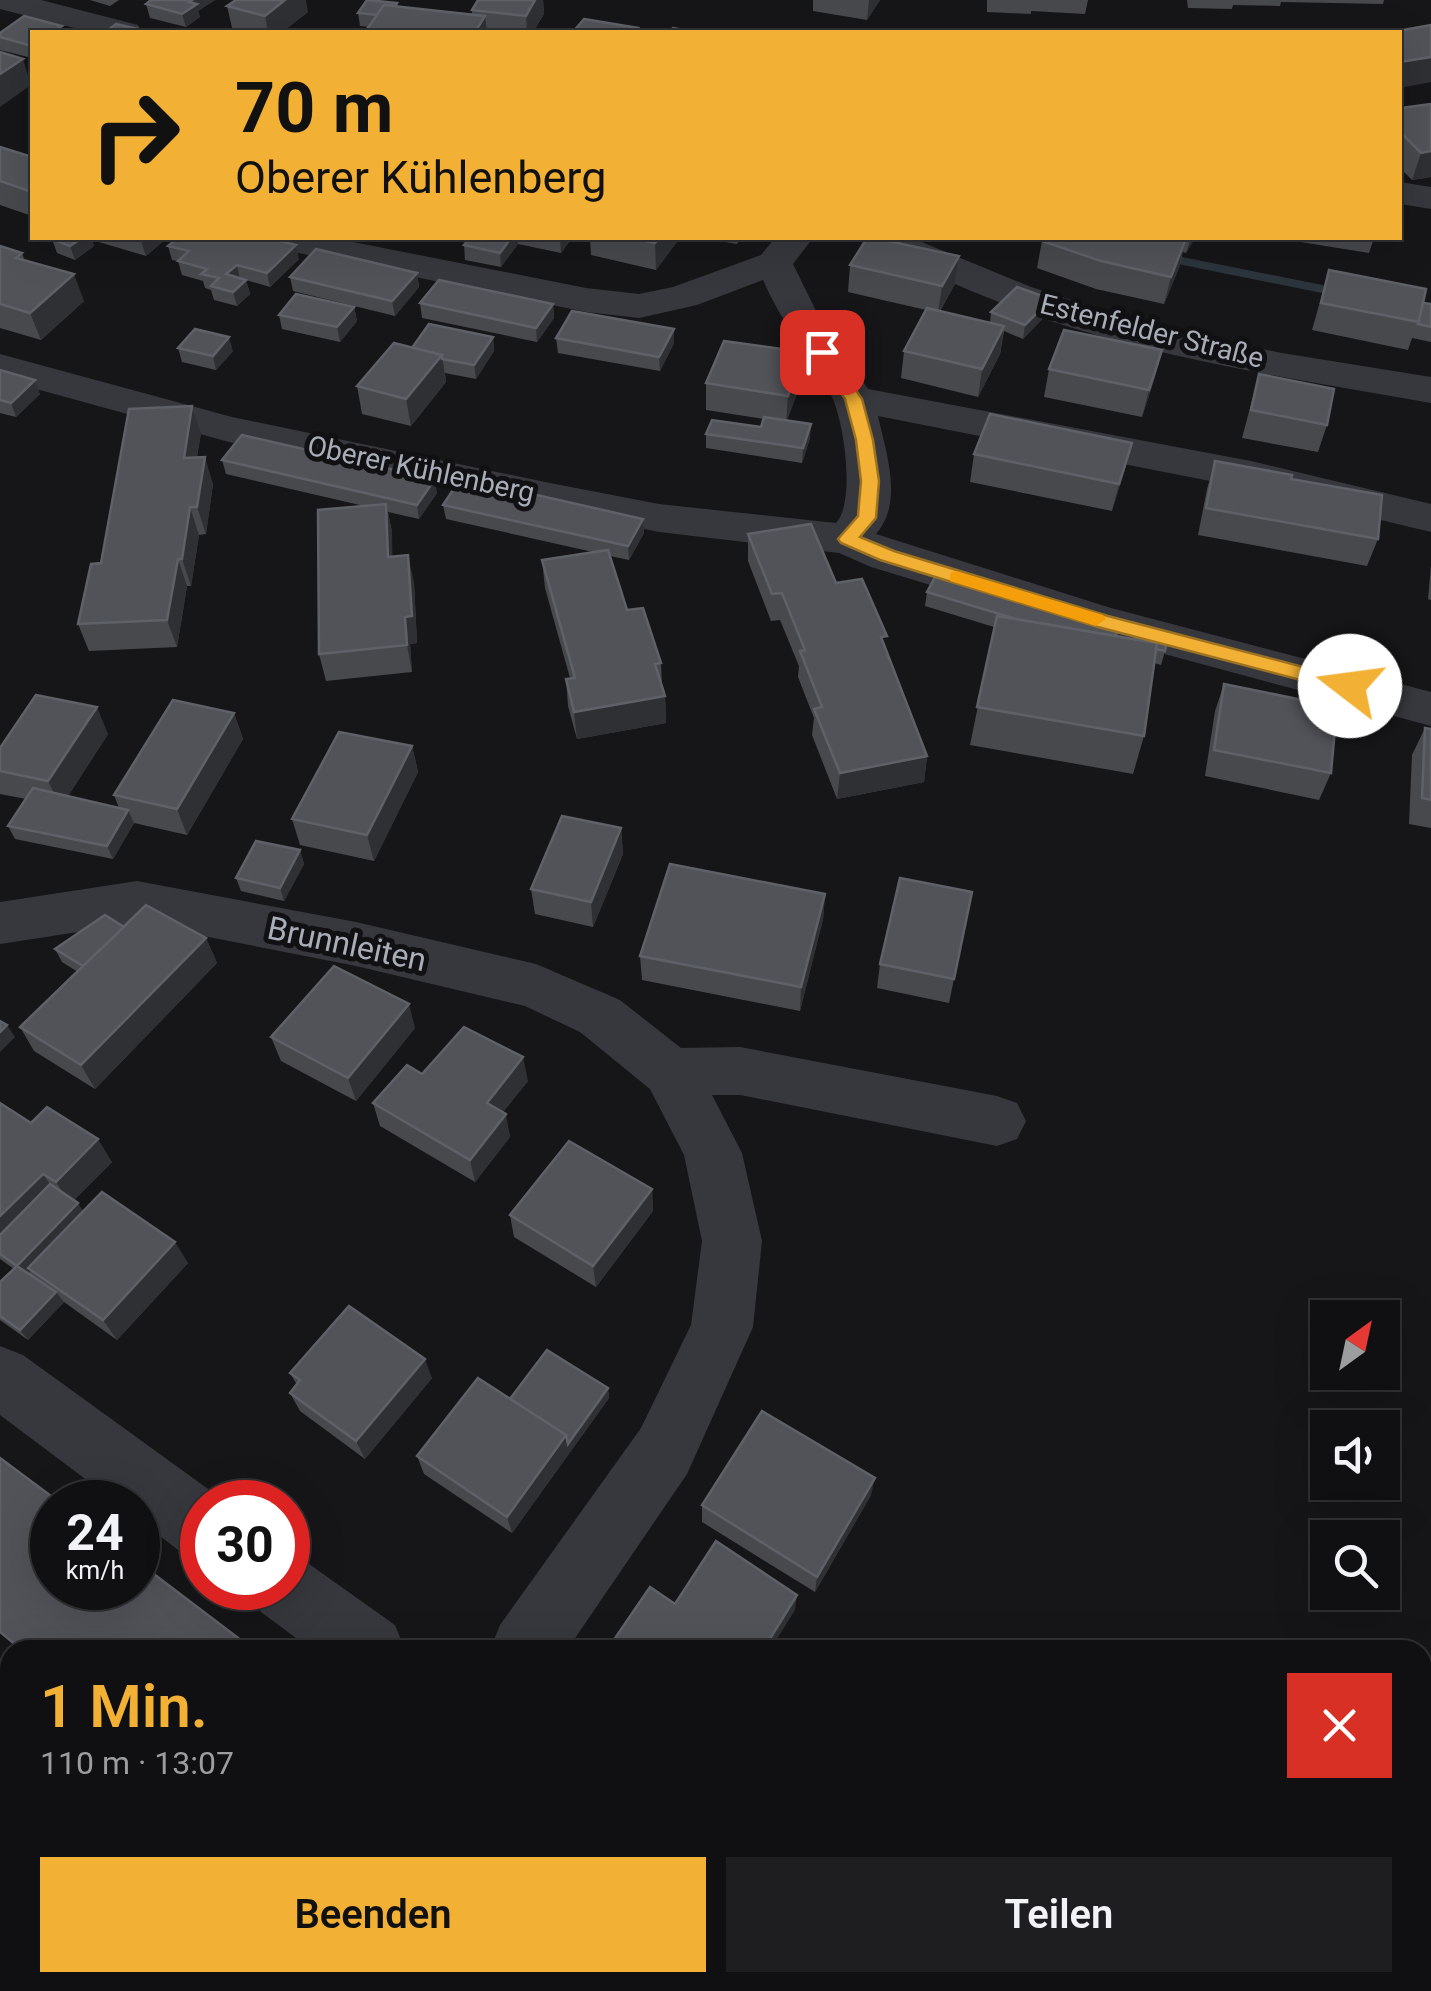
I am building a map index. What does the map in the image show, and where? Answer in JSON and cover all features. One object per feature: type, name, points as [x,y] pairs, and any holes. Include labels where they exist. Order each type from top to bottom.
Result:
[{"type":"street","points":[[4,0],[118,30]]},
{"type":"street","points":[[1402,193],[1431,198]]},
{"type":"street","points":[[288,240],[586,300],[639,306],[700,291],[784,250],[799,317],[854,399],[870,481],[866,518],[848,539]]},
{"type":"street","name":"Estenfelder Straße","points":[[887,240],[1039,304],[1132,332],[1234,356],[1431,390]]},
{"type":"street","name":"Oberer Kühlenberg","points":[[0,366],[229,428],[554,498],[659,518],[848,539],[887,556],[1105,622],[1431,709]]},
{"type":"street","points":[[854,399],[1270,479],[1431,518]]},
{"type":"street","name":"Brunnleiten","points":[[0,922],[137,902],[356,944],[536,986],[600,1016],[670,1072],[713,1153],[732,1241],[722,1327],[664,1451],[531,1640]]},
{"type":"street","points":[[670,1072],[740,1071],[997,1121]]},
{"type":"street","points":[[0,1376],[180,1510]]},
{"type":"street","points":[[310,1606],[356,1640]]},
{"type":"building","points":[[151,0],[192,0],[189,2],[197,4],[182,14],[146,4]]},
{"type":"building","points":[[236,0],[285,0],[265,16],[227,6]]},
{"type":"building","points":[[367,0],[397,3],[384,5],[377,15],[358,13]]},
{"type":"building","points":[[478,0],[535,0],[526,16],[472,10]]},
{"type":"building","points":[[384,5],[485,16],[476,30],[366,30]]},
{"type":"building","points":[[24,16],[62,26],[56,30],[30,30],[30,45],[0,37],[0,33]]},
{"type":"building","points":[[584,19],[638,28],[636,30],[575,30]]},
{"type":"building","points":[[116,24],[142,30],[108,30]]},
{"type":"building","points":[[1431,25],[1431,57],[1402,62],[1402,30]]},
{"type":"building","points":[[0,52],[23,59],[0,74]]},
{"type":"building","points":[[1431,104],[1431,151],[1421,153],[1402,134],[1402,108]]},
{"type":"building","points":[[0,147],[30,156],[30,191],[0,181]]},
{"type":"building","points":[[55,240],[79,240],[70,246]]},
{"type":"building","points":[[176,240],[275,240],[296,245],[267,273],[237,265],[226,274],[246,280],[233,292],[211,286],[219,278],[201,274],[207,269],[178,261],[189,251],[168,246]]},
{"type":"building","points":[[468,240],[510,240],[500,253],[464,245]]},
{"type":"building","points":[[866,240],[959,256],[942,286],[850,265]]},
{"type":"building","points":[[1042,241],[1185,241],[1171,277],[1101,261]]},
{"type":"building","points":[[0,246],[22,253],[16,258],[74,274],[30,313],[0,304]]},
{"type":"building","points":[[316,249],[417,273],[392,301],[290,277]]},
{"type":"building","points":[[1329,270],[1426,289],[1419,322],[1321,303]]},
{"type":"building","points":[[439,280],[553,304],[536,328],[420,303]]},
{"type":"building","points":[[1017,287],[1051,299],[1025,325],[991,312]]},
{"type":"building","points":[[296,294],[354,307],[337,327],[279,315]]},
{"type":"building","points":[[1423,303],[1431,304],[1431,327],[1418,324]]},
{"type":"building","points":[[927,308],[1004,326],[982,369],[904,351]]},
{"type":"building","points":[[572,311],[674,329],[659,357],[556,338]]},
{"type":"building","points":[[429,324],[493,337],[474,365],[442,359],[442,355],[412,348]]},
{"type":"building","points":[[195,329],[229,337],[213,356],[178,348]]},
{"type":"building","points":[[1064,330],[1162,350],[1149,390],[1049,369]]},
{"type":"building","points":[[724,341],[804,352],[788,396],[706,383]]},
{"type":"building","points":[[394,343],[442,355],[406,399],[357,386]]},
{"type":"building","points":[[0,370],[35,380],[11,403],[0,400]]},
{"type":"building","points":[[1259,374],[1334,389],[1327,425],[1251,410]]},
{"type":"building","points":[[192,406],[184,458],[205,457],[197,507],[190,507],[167,620],[78,624],[91,564],[101,563],[129,409]]},
{"type":"building","points":[[990,414],[1132,443],[1119,484],[974,454]]},
{"type":"building","points":[[764,417],[811,424],[803,448],[706,434],[712,420],[761,427]]},
{"type":"building","points":[[242,435],[435,479],[417,505],[222,460]]},
{"type":"building","points":[[1215,461],[1382,495],[1378,539],[1206,508]]},
{"type":"building","points":[[461,478],[643,519],[628,546],[443,505]]},
{"type":"building","points":[[386,504],[388,557],[408,555],[412,616],[405,617],[407,645],[319,654],[318,510]]},
{"type":"building","points":[[811,524],[836,583],[862,579],[887,636],[881,637],[927,756],[840,773],[814,709],[822,707],[800,651],[805,650],[782,593],[772,594],[748,534]]},
{"type":"building","points":[[608,550],[627,610],[643,608],[661,663],[655,664],[665,696],[574,712],[566,679],[575,678],[542,560]]},
{"type":"building","points":[[939,570],[1121,625],[1115,636],[1016,619],[927,592]]},
{"type":"building","points":[[997,616],[1157,643],[1144,736],[977,707]]},
{"type":"building","points":[[1137,630],[1168,636],[1165,651],[1156,649],[1157,643],[1135,639]]},
{"type":"building","points":[[1224,684],[1337,707],[1331,773],[1214,750]]},
{"type":"building","points":[[36,695],[97,707],[48,781],[0,771],[0,748]]},
{"type":"building","points":[[173,700],[234,713],[177,809],[114,795]]},
{"type":"building","points":[[1425,728],[1431,729],[1431,800],[1422,798]]},
{"type":"building","points":[[339,732],[412,746],[367,835],[292,819]]},
{"type":"building","points":[[33,788],[128,810],[107,846],[8,826]]},
{"type":"building","points":[[562,816],[621,828],[591,902],[531,889]]},
{"type":"building","points":[[256,841],[300,850],[280,888],[236,878]]},
{"type":"building","points":[[670,864],[825,894],[801,987],[640,956]]},
{"type":"building","points":[[900,878],[972,892],[954,979],[880,964]]},
{"type":"building","points":[[146,905],[206,938],[81,1065],[20,1027]]},
{"type":"building","points":[[105,915],[124,927],[83,966],[55,949]]},
{"type":"building","points":[[334,966],[409,1004],[348,1078],[271,1037]]},
{"type":"building","points":[[464,1027],[523,1057],[487,1103],[506,1114],[470,1160],[373,1103],[407,1065],[422,1074]]},
{"type":"building","points":[[0,1103],[31,1123],[47,1107],[98,1139],[56,1182],[43,1174],[0,1216]]},
{"type":"building","points":[[569,1141],[652,1189],[593,1266],[510,1215]]},
{"type":"building","points":[[50,1184],[78,1203],[17,1266],[0,1254],[0,1235]]},
{"type":"building","points":[[102,1192],[175,1242],[103,1320],[28,1268]]},
{"type":"building","points":[[17,1266],[56,1292],[20,1330],[0,1316],[0,1282]]},
{"type":"building","points":[[349,1306],[425,1359],[356,1441],[290,1393],[300,1380],[290,1373]]},
{"type":"building","points":[[547,1350],[608,1388],[568,1444],[566,1435],[510,1399]]},
{"type":"building","points":[[478,1378],[566,1435],[507,1517],[417,1456]]},
{"type":"building","points":[[762,1411],[875,1478],[817,1577],[702,1505]]},
{"type":"building","points":[[0,1458],[30,1480],[30,1610],[160,1610],[160,1579],[180,1594],[180,1610],[201,1610],[241,1640],[10,1640],[0,1632]]},
{"type":"building","points":[[716,1541],[797,1595],[769,1640],[614,1640],[650,1587],[675,1604]]},
{"type":"waterway","points":[[1157,256],[1347,294]]},
{"type":"slow traffic","points":[[956,577],[1096,619]]},
{"type":"route","points":[[822,352],[854,399],[870,481],[866,518],[848,539],[887,556],[1105,622],[1350,686]]}]
